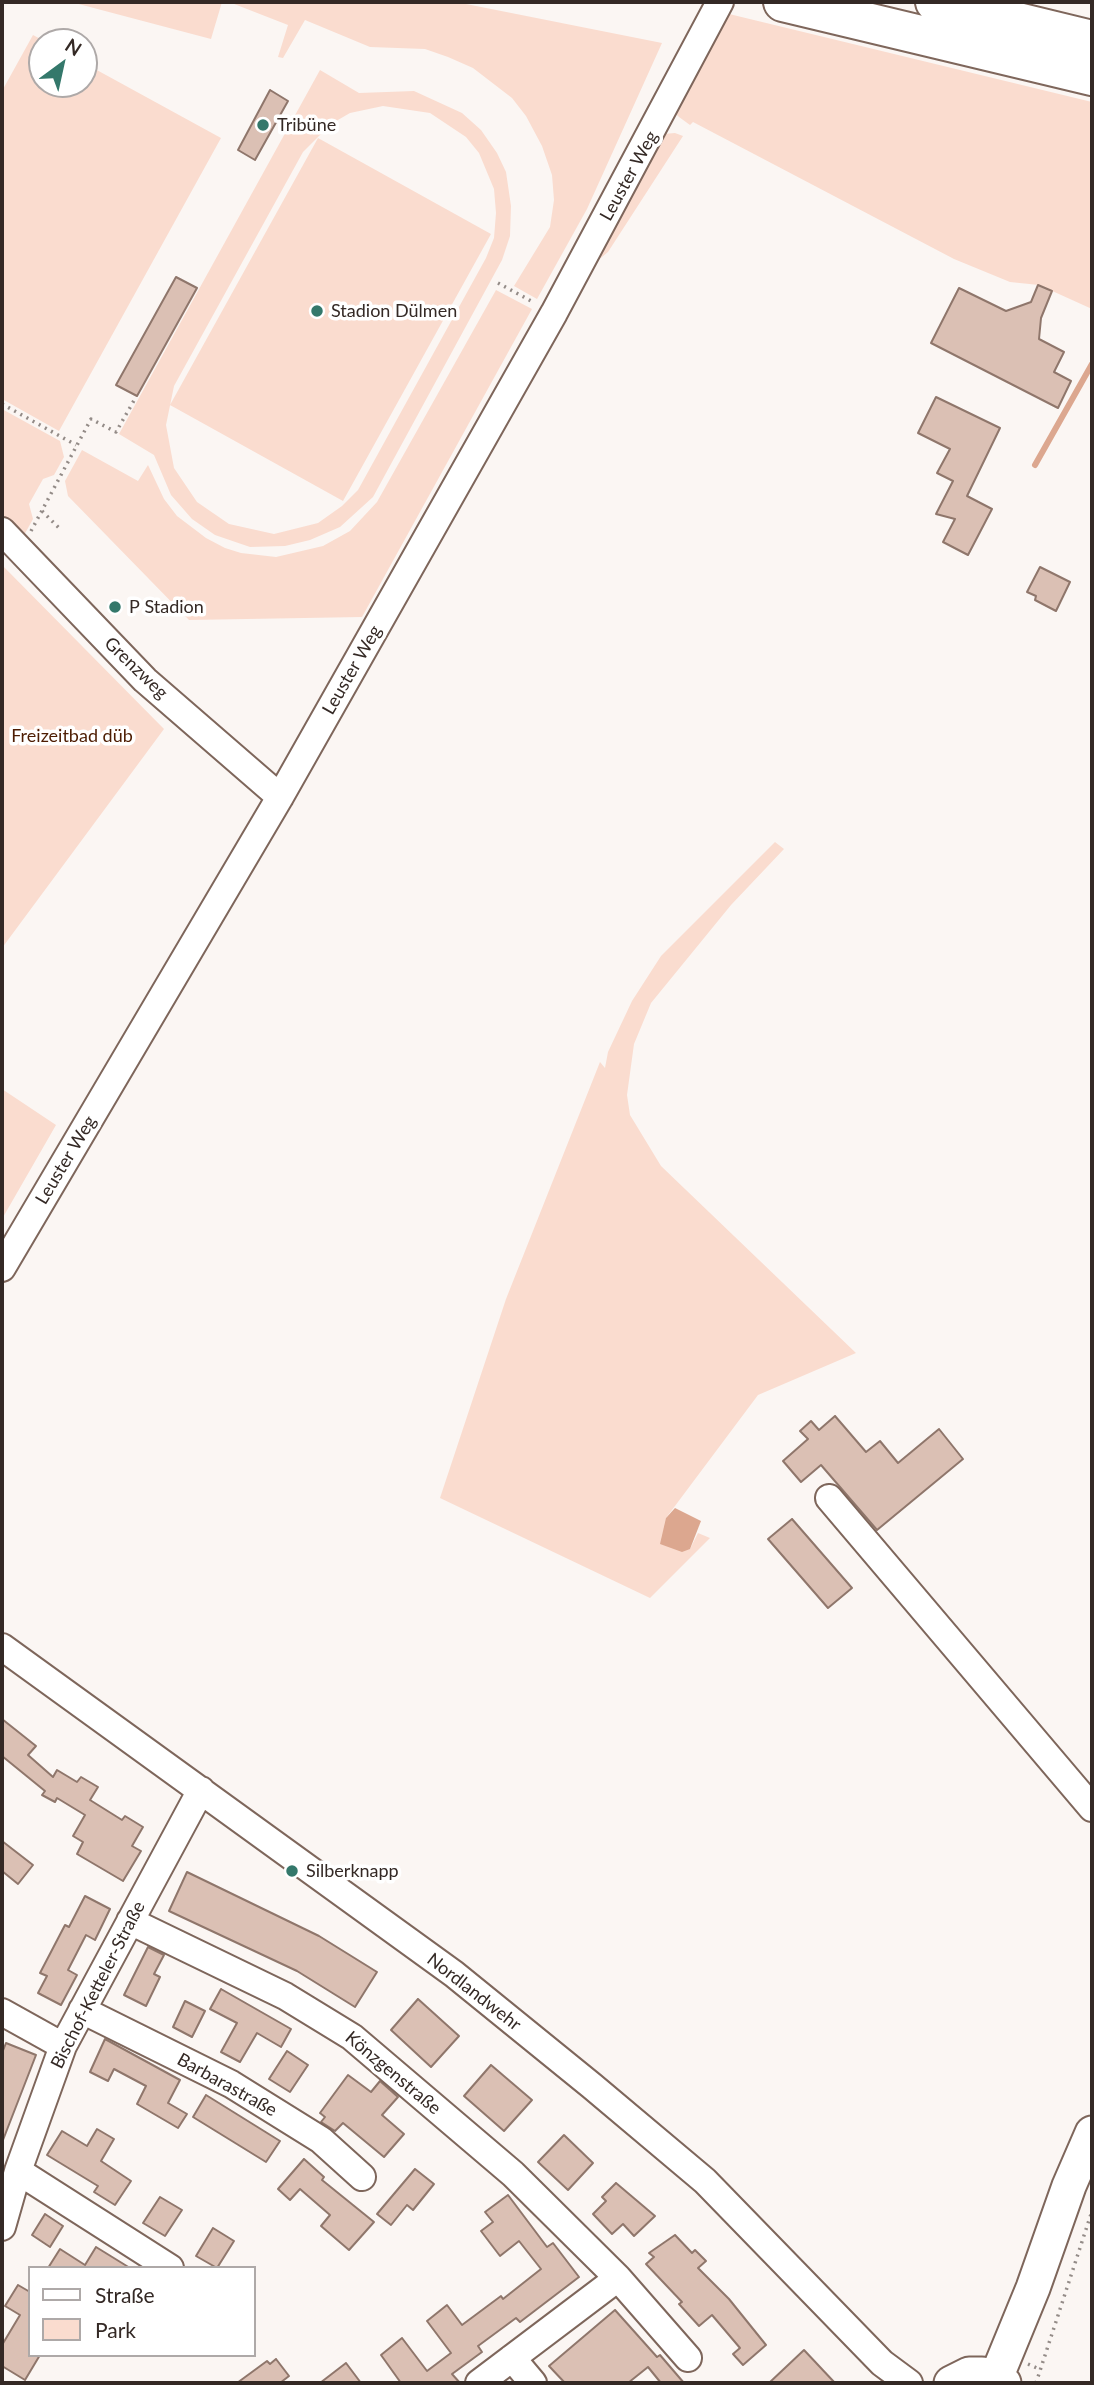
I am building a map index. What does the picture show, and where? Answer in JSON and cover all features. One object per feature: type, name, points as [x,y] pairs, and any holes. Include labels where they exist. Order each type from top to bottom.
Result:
[{"type":"highway","points":[[783,2],[1092,76]]},
{"type":"highway","points":[[935,2],[1092,40]]},
{"type":"main road","points":[[951,2383],[969,2374],[1000,2380],[1069,2186],[1092,2133]]},
{"type":"street","name":"Leuster Weg","points":[[2,1268],[280,797],[554,313],[720,2]]},
{"type":"street","name":"Grenzweg","points":[[2,531],[145,680],[280,797]]},
{"type":"street","points":[[829,1498],[1092,1808]]},
{"type":"street","name":"Nordlandwehr","points":[[2,1647],[454,1974],[705,2181],[883,2363],[909,2383]]},
{"type":"street","name":"Bischof-Ketteler-Straße","points":[[2,2227],[18,2171],[63,2046],[201,1790]]},
{"type":"street","name":"Könzgenstraße","points":[[130,1921],[285,1996],[352,2037],[513,2174],[618,2278],[688,2358]]},
{"type":"street","name":"Barbarastraße","points":[[82,2010],[231,2084],[321,2140],[362,2177]]},
{"type":"street","points":[[2,2012],[63,2046]]},
{"type":"street","points":[[18,2171],[167,2266]]},
{"type":"street","points":[[479,2383],[618,2278]]},
{"type":"street","points":[[512,2358],[533,2383]]},
{"type":"path","points":[[498,283],[554,313]]},
{"type":"path","points":[[21,550],[91,419],[116,432],[136,397]]},
{"type":"path","points":[[2,404],[77,446]]},
{"type":"path","points":[[42,511],[61,530]]},
{"type":"path","points":[[1036,2383],[1092,2211]]},
{"type":"green space","points":[[71,2],[222,2],[211,39]]},
{"type":"green space","points":[[229,2],[456,2],[662,43],[587,209],[537,299],[514,286],[550,227],[554,200],[552,175],[542,146],[526,116],[512,98],[473,68],[448,57],[425,49],[370,47],[305,20],[283,58],[278,57],[288,25]]},
{"type":"green space","points":[[725,13],[1092,102],[1092,309],[1039,285],[1010,282],[954,259],[679,117],[675,113],[703,63],[700,61]]},
{"type":"green space","points":[[28,44],[28,98],[98,98],[98,71],[221,138],[59,431],[2,399],[2,91]]},
{"type":"green space","points":[[320,70],[359,93],[414,91],[462,113],[481,130],[506,172],[511,206],[510,236],[502,260],[373,497],[340,527],[310,540],[285,546],[250,547],[215,535],[192,519],[171,495],[154,455],[119,434]],"holes":[[[383,106],[430,113],[466,137],[479,153],[494,189],[494,238],[486,258],[358,490],[342,506],[318,523],[274,534],[229,524],[197,502],[174,468],[166,425],[174,386],[303,152],[331,124],[350,113]]]},
{"type":"green space","points":[[675,133],[683,136],[608,252],[590,267],[663,134]]},
{"type":"green space","points":[[318,138],[491,234],[343,501],[170,405]]},
{"type":"green space","points":[[496,290],[532,309],[362,617],[189,620],[68,496],[65,481],[82,450],[138,481],[148,465],[164,499],[177,516],[206,538],[225,548],[241,553],[276,557],[323,546],[350,531],[377,502]]},
{"type":"green space","points":[[2,409],[60,441],[64,457],[54,475],[43,479],[29,504],[33,519],[23,537],[2,515]]},
{"type":"green space","name":"Freizeitbad düb","points":[[2,565],[164,729],[2,948]]},
{"type":"green space","points":[[775,842],[784,849],[731,905],[651,1003],[634,1044],[627,1095],[630,1115],[661,1166],[856,1353],[758,1395],[666,1518],[690,1549],[698,1533],[710,1538],[650,1598],[440,1498],[506,1299],[600,1062],[605,1068],[608,1052],[632,1001],[661,956]]},
{"type":"green space","points":[[2,1089],[56,1125],[2,1219]]},
{"type":"shaded area","points":[[675,1508],[701,1521],[690,1549],[682,1552],[660,1544],[666,1518]]},
{"type":"building","name":"Tribüne","points":[[270,90],[288,101],[255,160],[238,150]]},
{"type":"building","points":[[176,277],[197,288],[137,396],[116,385]]},
{"type":"building","points":[[1038,285],[1052,291],[1041,318],[1039,339],[1064,352],[1054,372],[1071,381],[1058,408],[931,343],[959,288],[1006,311],[1031,302]]},
{"type":"building","points":[[936,397],[1000,428],[967,496],[992,509],[968,555],[943,542],[955,519],[936,514],[953,481],[937,473],[950,449],[918,433]]},
{"type":"building","points":[[1040,567],[1070,582],[1056,611],[1035,600],[1036,596],[1027,592]]},
{"type":"building","points":[[835,1416],[866,1452],[880,1441],[898,1463],[939,1429],[963,1459],[877,1530],[821,1465],[801,1482],[783,1461],[808,1439],[800,1431],[811,1421],[819,1430]]},
{"type":"building","points":[[792,1519],[852,1588],[828,1608],[768,1539]]},
{"type":"building","points":[[2,1719],[36,1746],[28,1755],[53,1777],[57,1770],[77,1782],[81,1777],[98,1787],[90,1800],[122,1820],[125,1816],[143,1827],[132,1846],[141,1851],[123,1881],[77,1854],[83,1842],[73,1836],[85,1815],[57,1798],[55,1802],[42,1795],[45,1791],[2,1756]]},
{"type":"building","points":[[2,1841],[33,1865],[18,1884],[2,1871]]},
{"type":"building","points":[[187,1872],[319,1936],[377,1972],[355,2007],[297,1971],[169,1911]]},
{"type":"building","points":[[85,1896],[110,1909],[95,1940],[86,1935],[68,1970],[77,1975],[61,2005],[38,1993],[47,1976],[40,1973],[65,1925],[69,1927]]},
{"type":"building","points":[[148,1947],[164,1955],[154,1974],[160,1977],[146,2006],[124,1995]]},
{"type":"building","points":[[221,1989],[291,2029],[281,2047],[257,2033],[240,2062],[221,2052],[237,2023],[210,2009]]},
{"type":"building","points":[[418,1999],[459,2036],[431,2067],[391,2030]]},
{"type":"building","points":[[185,2001],[205,2011],[192,2037],[173,2027]]},
{"type":"building","points":[[105,2039],[180,2080],[168,2103],[187,2114],[178,2128],[137,2104],[146,2086],[114,2069],[108,2081],[90,2072]]},
{"type":"building","points":[[6,2043],[36,2055],[3,2140],[2,2053]]},
{"type":"building","points":[[287,2051],[308,2065],[290,2092],[269,2079]]},
{"type":"building","points":[[491,2065],[532,2100],[504,2131],[464,2096]]},
{"type":"building","points":[[348,2075],[371,2092],[380,2081],[398,2097],[382,2115],[404,2134],[384,2157],[343,2123],[335,2131],[321,2122],[325,2117],[320,2113]]},
{"type":"building","points":[[206,2095],[280,2141],[266,2162],[193,2117]]},
{"type":"building","points":[[97,2129],[114,2139],[101,2161],[131,2181],[115,2205],[94,2192],[98,2186],[47,2155],[62,2131],[87,2146]]},
{"type":"building","points":[[564,2135],[593,2163],[568,2190],[538,2162]]},
{"type":"building","points":[[304,2159],[324,2177],[322,2180],[374,2222],[349,2250],[321,2226],[330,2215],[300,2189],[290,2200],[278,2189]]},
{"type":"building","points":[[415,2169],[434,2184],[413,2210],[407,2205],[391,2225],[377,2214]]},
{"type":"building","points":[[616,2183],[655,2216],[634,2236],[623,2224],[612,2234],[593,2214],[606,2201],[602,2197]]},
{"type":"building","points":[[508,2195],[547,2247],[553,2243],[579,2277],[520,2322],[516,2318],[478,2346],[482,2352],[452,2374],[460,2383],[401,2383],[381,2355],[402,2338],[427,2371],[451,2353],[427,2321],[447,2305],[462,2325],[501,2296],[503,2299],[541,2269],[519,2241],[500,2256],[481,2231],[493,2222],[485,2212]]},
{"type":"building","points":[[160,2197],[182,2210],[165,2236],[143,2223]]},
{"type":"building","points":[[45,2214],[63,2226],[50,2247],[32,2235]]},
{"type":"building","points":[[213,2228],[234,2241],[218,2266],[196,2256]]},
{"type":"building","points":[[675,2235],[692,2253],[695,2250],[706,2261],[698,2268],[729,2299],[766,2345],[743,2365],[733,2354],[740,2348],[712,2315],[699,2326],[679,2304],[682,2302],[646,2264],[654,2257],[649,2253]]},
{"type":"building","points":[[96,2247],[127,2266],[49,2266],[60,2249],[85,2265]]},
{"type":"building","points":[[18,2285],[28,2291],[28,2357],[39,2357],[25,2380],[2,2366],[2,2345],[20,2315],[5,2306]]},
{"type":"building","points":[[615,2310],[684,2383],[661,2383],[648,2367],[628,2383],[565,2383],[549,2366]]},
{"type":"building","points":[[804,2350],[835,2383],[769,2383]]},
{"type":"building","points":[[276,2359],[289,2376],[280,2383],[237,2383],[267,2361],[270,2364]]},
{"type":"building","points":[[346,2363],[361,2383],[320,2383]]},
{"type":"waterway","points":[[1035,465],[1092,364]]},
{"type":"place","name":"Tribüne","points":[[263,125]]},
{"type":"place","name":"Stadion Dülmen","points":[[317,311]]},
{"type":"place","name":"P Stadion","points":[[115,607]]},
{"type":"place","name":"Silberknapp","points":[[292,1871]]}]
